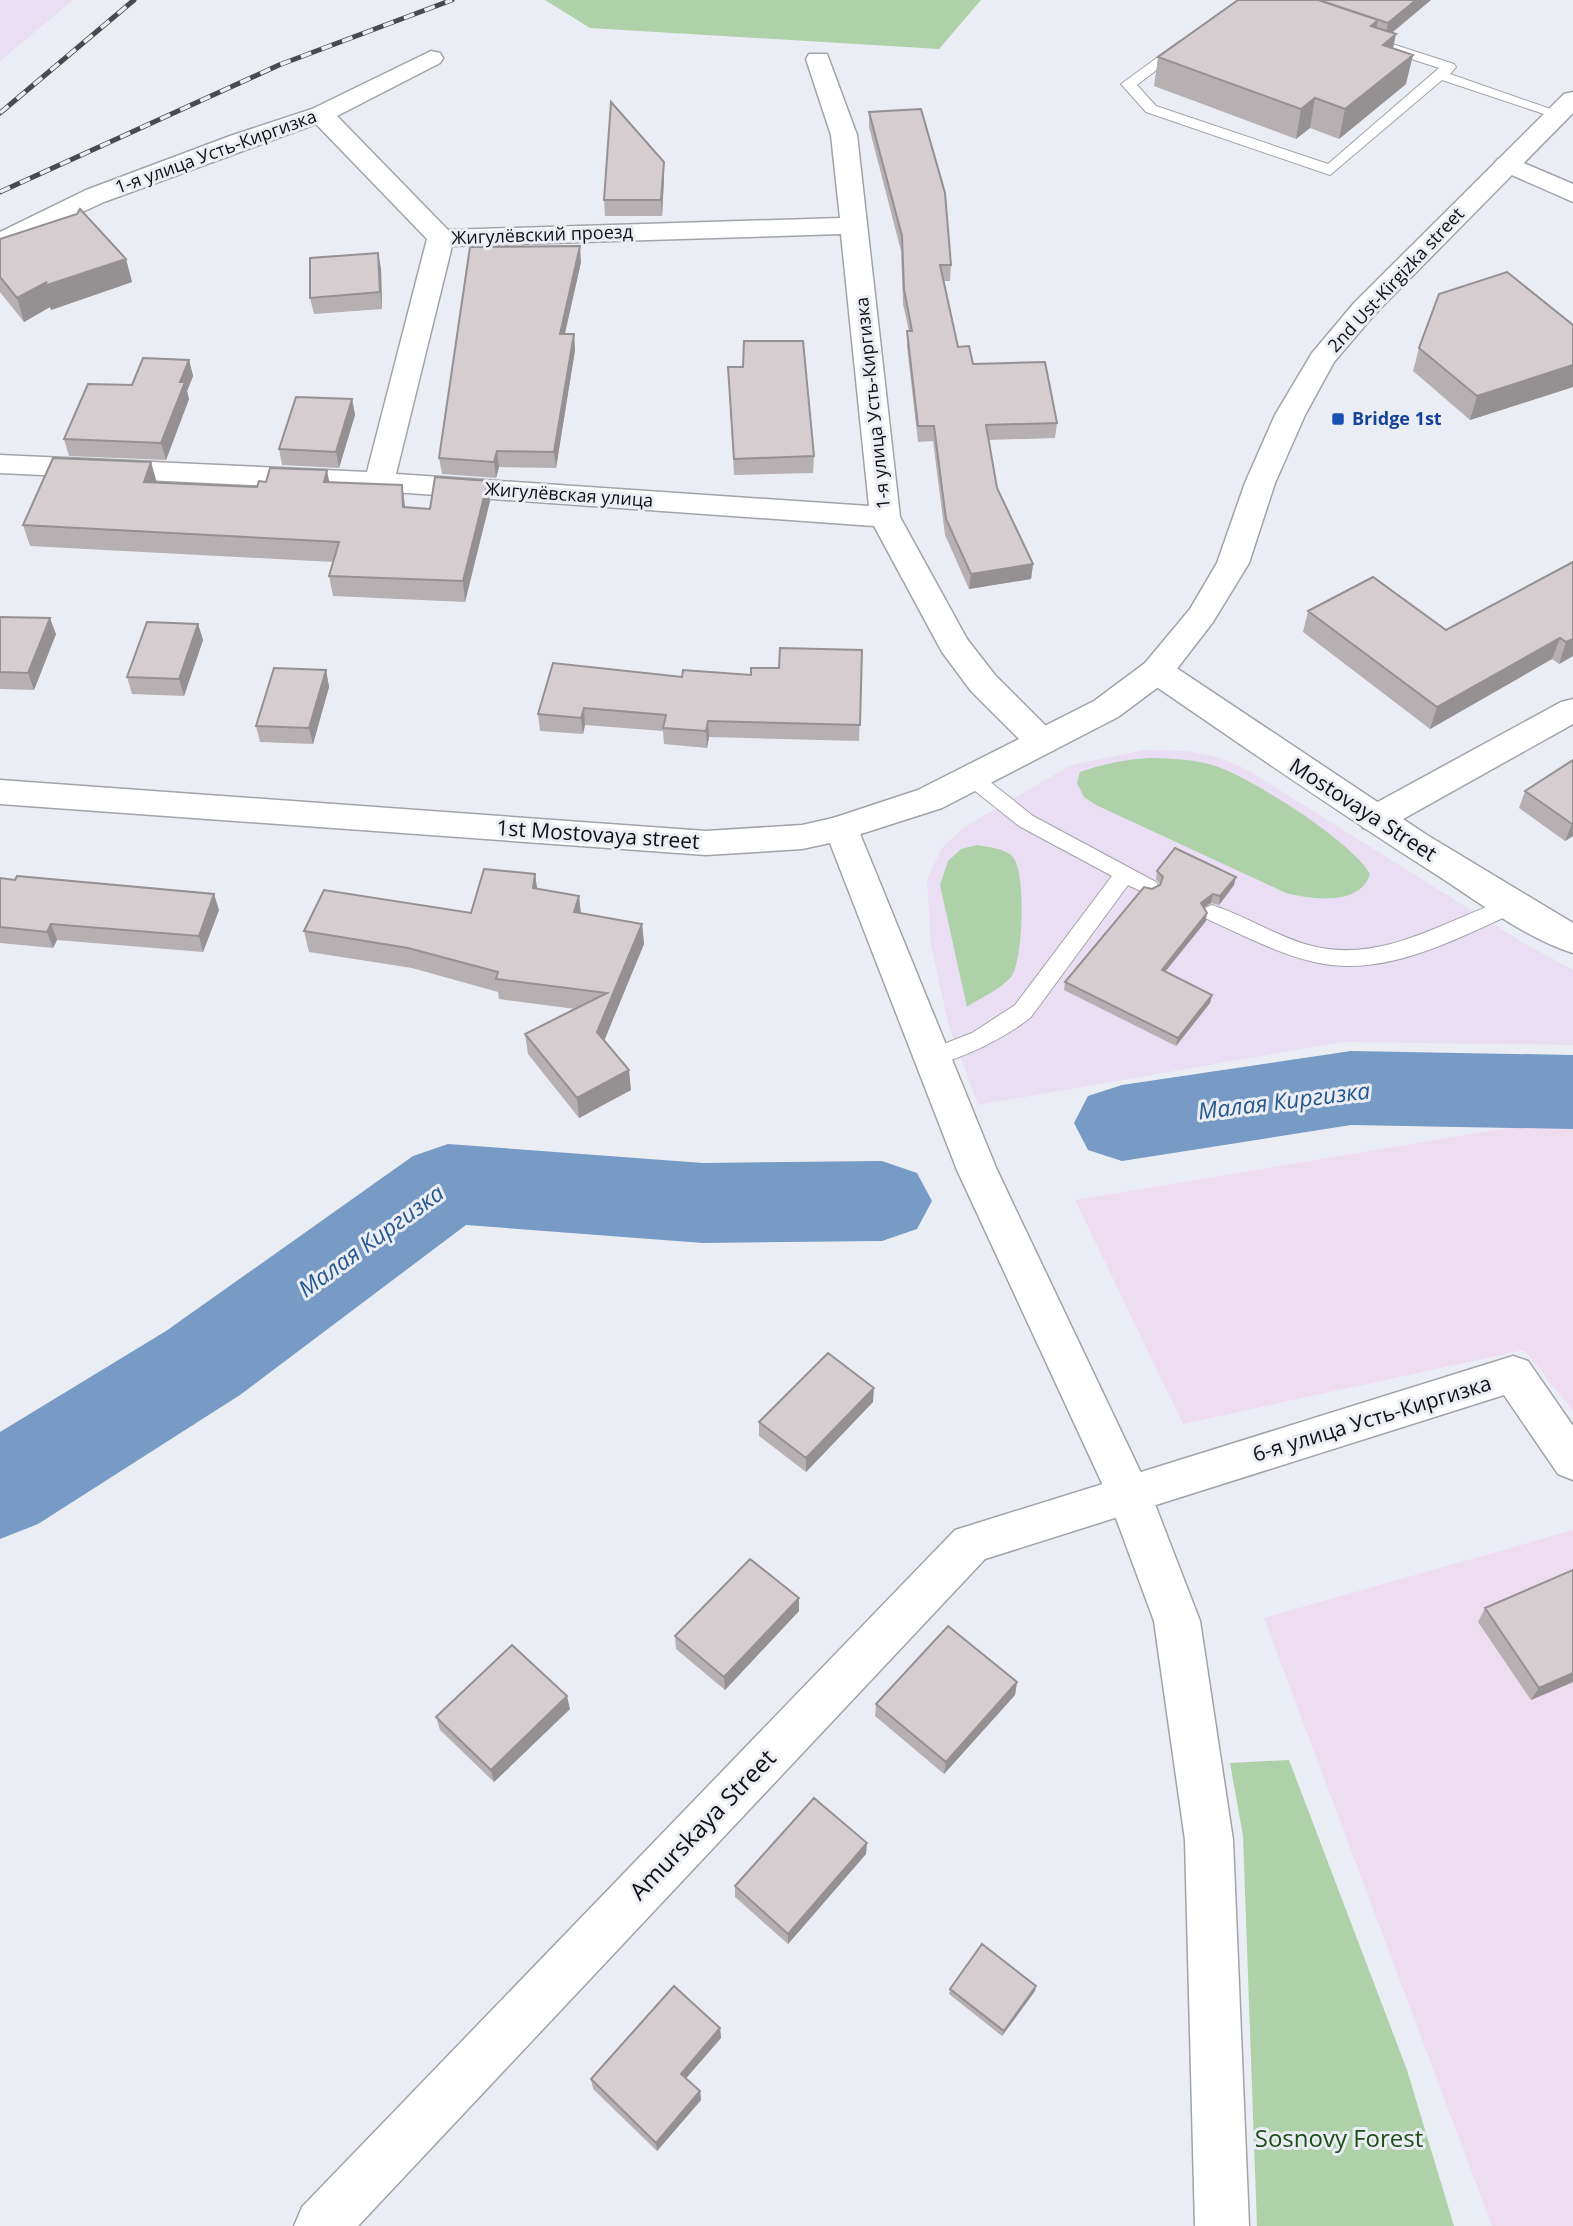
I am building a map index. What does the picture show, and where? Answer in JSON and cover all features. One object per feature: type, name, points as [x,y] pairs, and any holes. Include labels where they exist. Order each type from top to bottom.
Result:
[{"type":"street","name":"1-я улица Усть-Киргизка","points":[[0,242],[95,196],[239,141],[321,114],[431,58]]},
{"type":"street","name":"1-я улица Усть-Киргизка","points":[[818,59],[844,135],[886,517],[953,644],[983,683],[1042,742]]},
{"type":"street","name":"2nd Ust-Kirgizka street","points":[[1157,671],[1202,615],[1233,563],[1260,483],[1290,415],[1322,359],[1364,309],[1565,107]]},
{"type":"street","points":[[321,114],[440,238]]},
{"type":"street","points":[[1507,164],[1573,194]]},
{"type":"street","name":"Жигулёвский проезд","points":[[379,482],[440,238],[853,226]]},
{"type":"street","name":"Жигулёвская улица","points":[[0,464],[379,482],[886,517]]},
{"type":"street","name":"1st Mostovaya street","points":[[0,793],[706,843],[802,837],[842,828],[919,803],[1106,709],[1157,671]]},
{"type":"street","name":"Mostovaya Street","points":[[1157,671],[1375,819],[1512,906],[1573,940]]},
{"type":"street","points":[[1375,819],[1573,710]]},
{"type":"street","points":[[842,828],[977,1170],[1129,1494],[1177,1621],[1209,1840],[1222,2226]]},
{"type":"street","name":"6-я улица Усть-Киргизка","points":[[1129,1494],[1513,1374],[1573,1461]]},
{"type":"street","name":"Amurskaya Street","points":[[321,2226],[971,1544],[1129,1494]]},
{"type":"lane","points":[[1190,38],[1128,84],[1151,109],[1330,170],[1449,67],[1373,42]]},
{"type":"lane","points":[[1440,75],[1565,107]]},
{"type":"lane","points":[[972,778],[1026,821],[1149,887]]},
{"type":"lane","points":[[931,1058],[981,1041],[1002,1029],[1023,1011],[1124,875]]},
{"type":"lane","points":[[1212,912],[1302,950],[1349,958],[1399,950],[1512,906]]},
{"type":"shaded area","points":[[0,0],[73,0],[0,61]]},
{"type":"shaded area","points":[[1144,750],[1187,751],[1218,757],[1246,769],[1522,942],[1573,970],[1573,1045],[1343,1042],[978,1105],[948,1023],[931,945],[927,880],[941,849],[963,828],[1071,765]]},
{"type":"shaded area","points":[[1573,1117],[1573,1411],[1524,1350],[1183,1424],[1075,1200]]},
{"type":"shaded area","points":[[1573,1530],[1573,2226],[1492,2226],[1264,1618]]},
{"type":"green space","points":[[545,0],[981,0],[939,49],[590,28]]},
{"type":"green space","points":[[1151,758],[1212,765],[1237,775],[1279,799],[1344,845],[1360,861],[1370,874],[1365,885],[1356,892],[1334,898],[1286,893],[1096,805],[1084,797],[1077,783],[1080,772],[1115,762]]},
{"type":"green space","points":[[977,845],[1004,851],[1012,856],[1017,865],[1021,896],[1021,936],[1011,977],[967,1007],[940,885],[948,861],[961,849]]},
{"type":"green space","name":"Sosnovy Forest","points":[[1289,1760],[1407,2070],[1454,2226],[1257,2226],[1243,1836],[1230,1763]]},
{"type":"building","points":[[1238,0],[1318,0],[1378,20],[1371,26],[1396,34],[1383,45],[1413,55],[1345,109],[1315,98],[1301,109],[1158,57]]},
{"type":"building","points":[[1319,0],[1416,0],[1388,23]]},
{"type":"building","points":[[611,102],[664,162],[661,200],[604,200]]},
{"type":"building","points":[[921,109],[945,193],[951,265],[940,265],[958,347],[969,346],[973,364],[1045,362],[1057,423],[986,425],[997,488],[1033,564],[971,574],[946,519],[934,426],[918,426],[907,331],[912,331],[904,289],[902,236],[869,112]]},
{"type":"building","points":[[80,209],[126,259],[44,286],[47,282],[17,298],[0,277],[0,239],[77,214]]},
{"type":"building","points":[[580,246],[560,334],[574,334],[554,452],[497,451],[494,462],[439,458],[470,247]]},
{"type":"building","points":[[378,253],[380,292],[310,298],[310,258]]},
{"type":"building","points":[[1507,272],[1573,325],[1573,365],[1477,396],[1419,348],[1439,294]]},
{"type":"building","points":[[744,341],[803,341],[814,456],[734,459],[728,367],[743,367]]},
{"type":"building","points":[[143,358],[189,360],[180,382],[185,382],[161,443],[64,439],[88,384],[132,385]]},
{"type":"building","points":[[296,397],[352,399],[336,452],[279,449]]},
{"type":"building","points":[[53,458],[151,462],[144,482],[257,487],[259,481],[266,482],[270,468],[327,470],[324,482],[402,485],[403,507],[430,509],[435,477],[488,481],[463,581],[329,576],[339,542],[23,525]]},
{"type":"building","points":[[1573,562],[1573,639],[1566,642],[1560,638],[1437,707],[1308,611],[1373,577],[1446,630]]},
{"type":"building","points":[[0,617],[50,618],[28,673],[0,672]]},
{"type":"building","points":[[147,622],[198,624],[179,679],[127,677]]},
{"type":"building","points":[[780,648],[862,650],[860,725],[708,721],[706,731],[663,728],[666,715],[584,708],[581,718],[538,714],[553,663],[682,677],[683,670],[751,675],[751,668],[779,668]]},
{"type":"building","points":[[274,668],[326,670],[309,728],[256,726]]},
{"type":"building","points":[[1573,760],[1573,823],[1572,824],[1525,791]]},
{"type":"building","points":[[1175,848],[1236,877],[1220,896],[1213,894],[1201,903],[1207,913],[1162,970],[1212,995],[1178,1038],[1065,982],[1144,887],[1152,889],[1160,885],[1163,877],[1157,871]]},
{"type":"building","points":[[484,869],[535,874],[533,888],[579,896],[574,912],[642,924],[597,1032],[629,1070],[577,1098],[525,1034],[607,993],[496,979],[498,972],[408,948],[304,931],[324,890],[471,913]]},
{"type":"building","points":[[17,876],[214,894],[199,936],[51,924],[47,932],[0,927],[0,878],[15,880]]},
{"type":"building","points":[[828,1353],[874,1388],[806,1458],[759,1422]]},
{"type":"building","points":[[750,1559],[799,1598],[724,1677],[675,1636]]},
{"type":"building","points":[[1573,1570],[1573,1673],[1539,1688],[1485,1608]]},
{"type":"building","points":[[948,1626],[1017,1682],[946,1762],[876,1704]]},
{"type":"building","points":[[512,1645],[567,1696],[491,1770],[436,1717]]},
{"type":"building","points":[[814,1798],[867,1843],[788,1934],[735,1886]]},
{"type":"building","points":[[982,1944],[1036,1986],[1004,2031],[950,1989]]},
{"type":"building","points":[[674,1986],[720,2028],[681,2074],[700,2091],[656,2143],[591,2079]]},
{"type":"waterway","name":"Малая Киргизка","points":[[1122,1123],[1351,1088],[1573,1092]]},
{"type":"waterway","name":"Малая Киргизка","points":[[0,1490],[203,1363],[448,1184],[703,1203],[882,1201]]},
{"type":"railway","points":[[0,113],[134,0]]},
{"type":"railway","points":[[0,192],[279,65],[452,0]]},
{"type":"place","name":"Bridge 1st","points":[[1338,419]]}]
